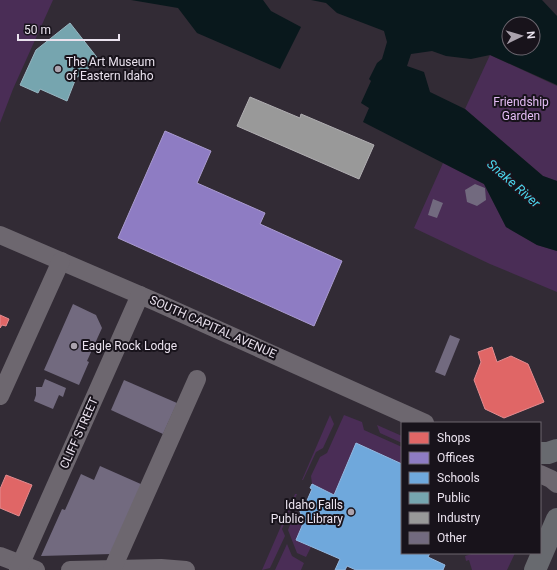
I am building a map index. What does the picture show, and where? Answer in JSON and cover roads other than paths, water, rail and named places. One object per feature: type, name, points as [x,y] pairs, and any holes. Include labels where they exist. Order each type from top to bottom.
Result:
[{"type":"main road","points":[[541,453],[548,453],[557,450]]},
{"type":"main road","points":[[535,570],[557,519]]},
{"type":"street","name":"SOUTH CAPITAL AVENUE","points":[[0,235],[140,295],[423,422]]},
{"type":"street","points":[[0,396],[61,261]]},
{"type":"street","name":"CLIFF STREET","points":[[25,568],[140,295]]},
{"type":"street","points":[[112,569],[197,379]]},
{"type":"street","points":[[541,474],[551,479],[557,484]]},
{"type":"street","points":[[0,556],[25,568]]},
{"type":"street","points":[[70,570],[160,568],[186,570]]},
{"type":"water","points":[[131,0],[263,0],[271,11],[301,27],[280,69],[197,33],[178,8]]},
{"type":"water","name":"Snake River","points":[[311,0],[542,0],[557,16],[557,85],[490,55],[471,59],[446,56],[432,51],[411,54],[407,66],[424,72],[430,92],[465,109],[543,176],[557,181],[557,251],[537,245],[506,227],[484,184],[363,122],[369,108],[361,103],[371,81],[369,79],[377,63],[382,59],[387,42],[384,31],[337,13],[326,3]]},
{"type":"place","name":"The Art Museum of Eastern Idaho","points":[[58,69]]},
{"type":"place","name":"Eagle Rock Lodge","points":[[74,346]]},
{"type":"place","name":"Idaho Falls Public Library","points":[[351,512]]},
{"type":"park label","name":"Friendship Garden","points":[[521,109]]}]
